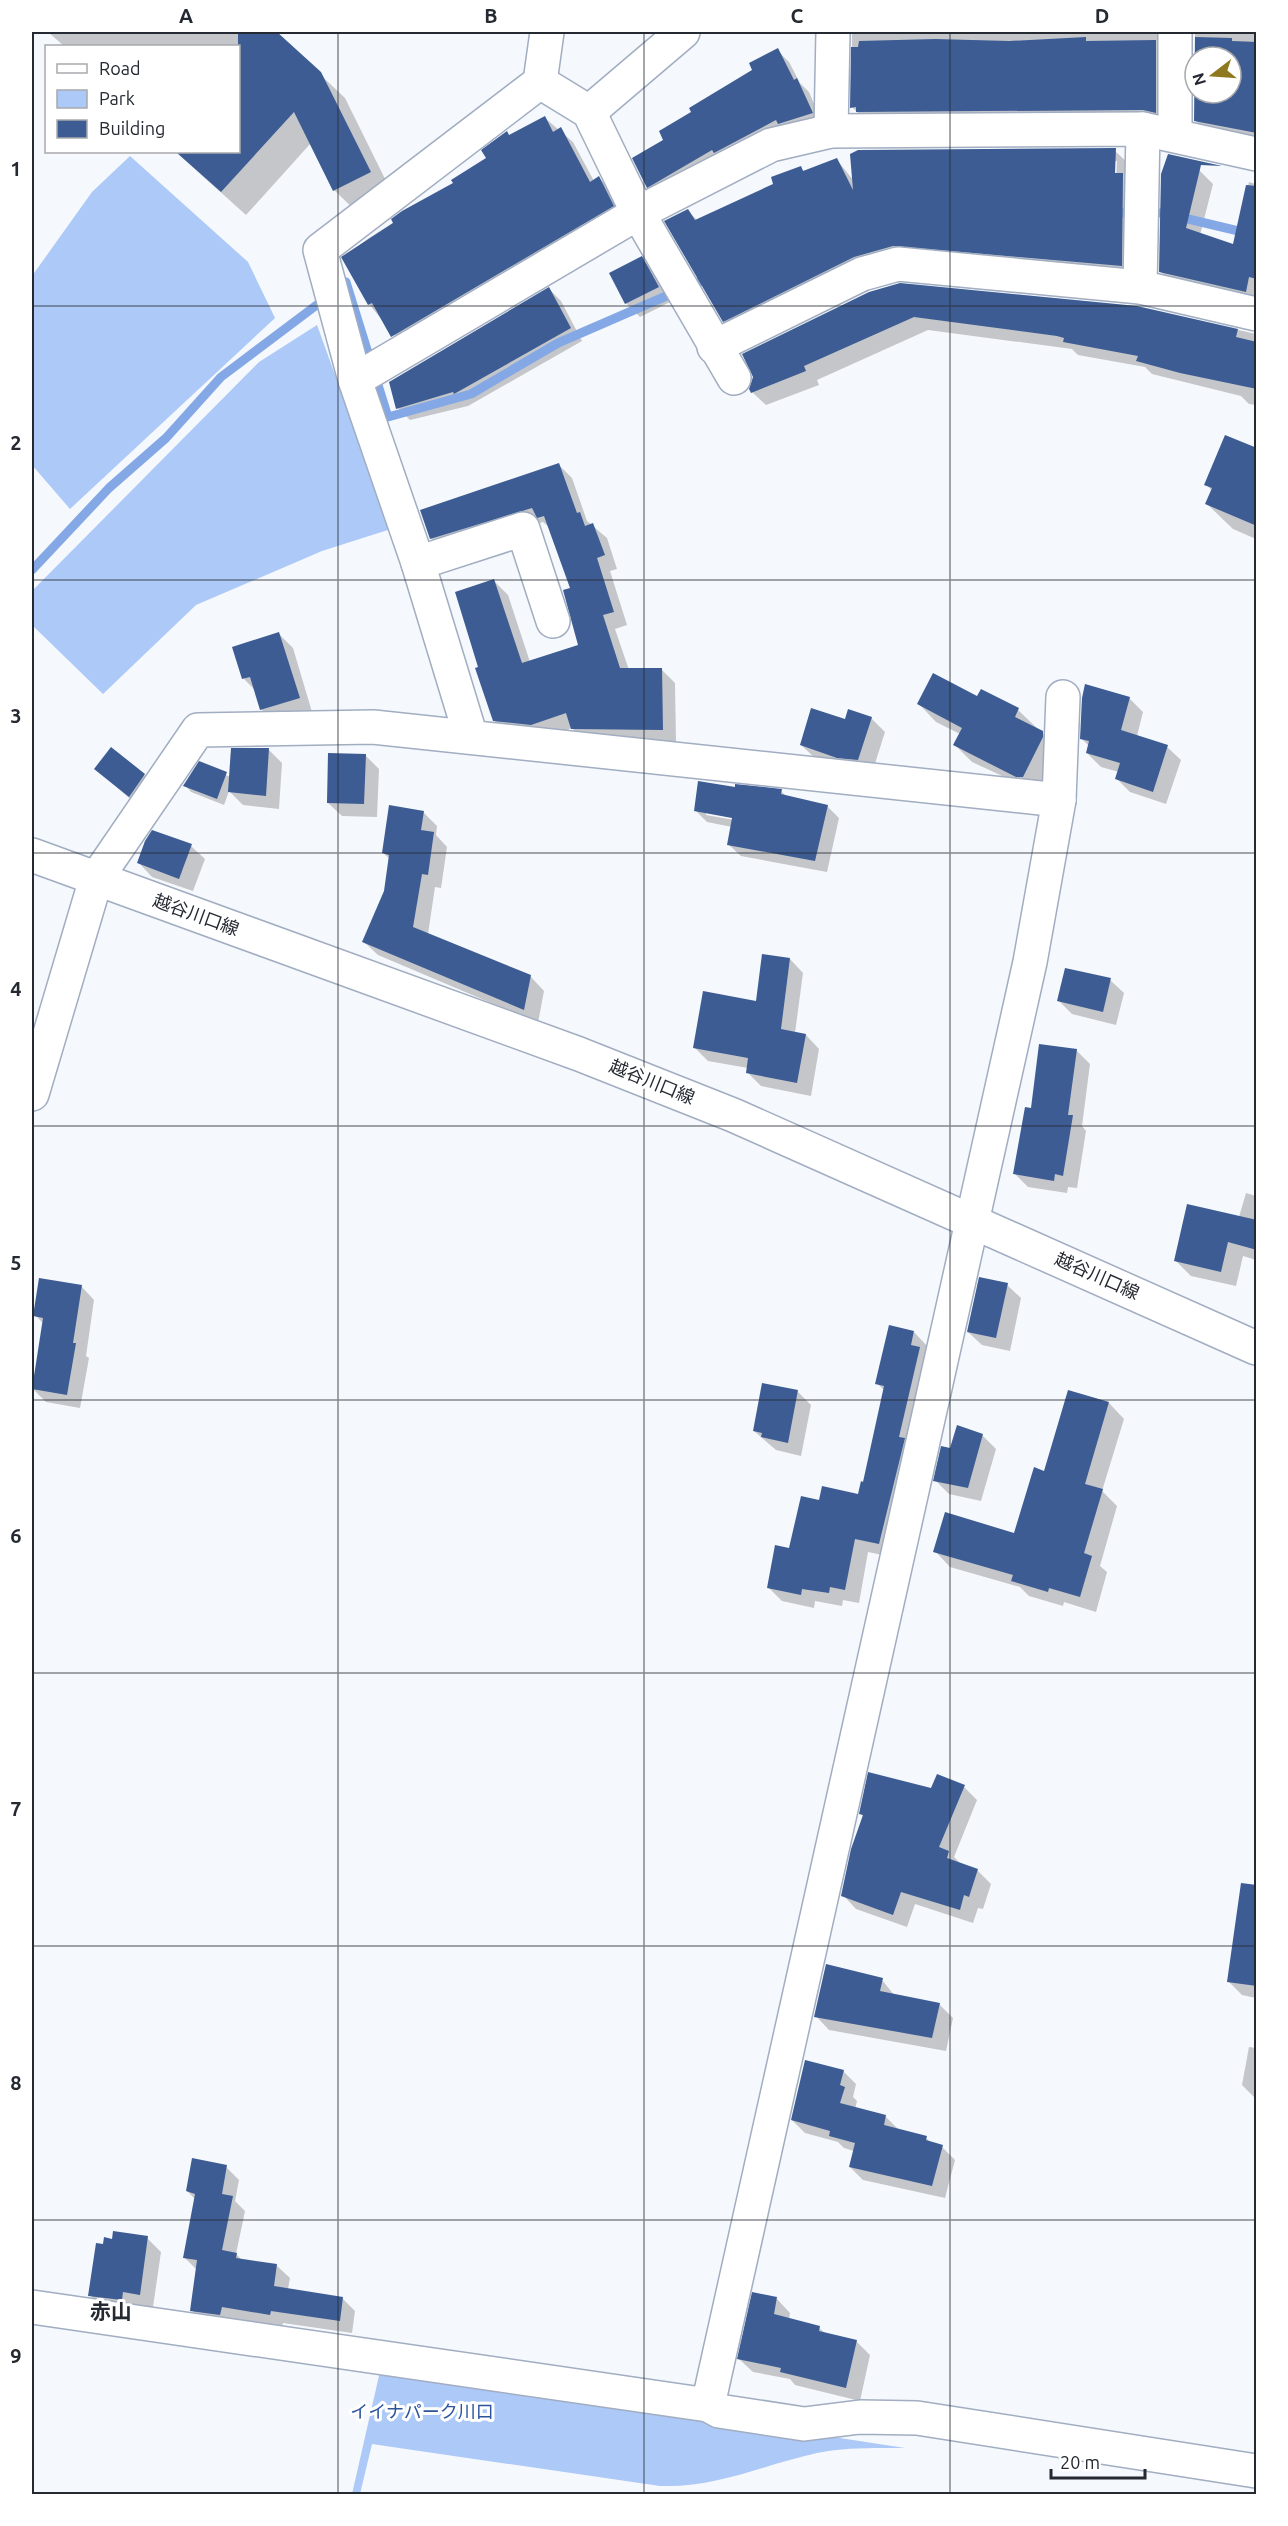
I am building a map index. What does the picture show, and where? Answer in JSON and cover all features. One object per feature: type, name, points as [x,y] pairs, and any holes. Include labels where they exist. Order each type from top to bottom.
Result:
[{"type":"street","points":[[471,737],[418,563],[356,380],[320,250],[540,82],[547,32]]},
{"type":"street","points":[[589,112],[683,32]]},
{"type":"street","points":[[831,131],[833,32]]},
{"type":"street","points":[[1175,32],[1175,134]]},
{"type":"street","points":[[540,82],[589,112],[638,213],[734,378]]},
{"type":"street","points":[[356,380],[638,213],[771,145],[831,131],[1143,129],[1175,134],[1257,154]]},
{"type":"street","points":[[1140,287],[1143,129]]},
{"type":"street","points":[[714,347],[862,274],[898,264],[1140,287],[1257,314]]},
{"type":"street","points":[[418,563],[523,529],[553,621]]},
{"type":"street","points":[[708,2405],[1030,962],[1059,800],[1063,697]]},
{"type":"street","points":[[32,1094],[96,879],[198,730],[373,727],[1059,800]]},
{"type":"street","name":"越谷川口線","points":[[32,855],[579,1054],[733,1115],[1257,1348]]},
{"type":"street","points":[[32,2307],[708,2405],[719,2411],[804,2424],[860,2417],[917,2418],[1257,2471]]},
{"type":"green space","points":[[130,156],[248,262],[275,318],[70,509],[32,465],[32,276],[92,192]]},
{"type":"green space","points":[[317,325],[391,529],[322,551],[196,605],[103,694],[32,625],[32,591],[259,362]]},
{"type":"green space","name":"イイナパーク川口","points":[[381,2367],[905,2448],[828,2451],[721,2480],[681,2486],[660,2486],[372,2444],[360,2494],[352,2494]]},
{"type":"building","points":[[238,32],[277,32],[321,72],[371,172],[333,191],[294,112],[221,192],[177,153],[240,153],[240,45],[238,45]]},
{"type":"building","points":[[1086,37],[1086,41],[1156,40],[1156,113],[1143,110],[856,112],[856,107],[850,108],[851,47],[858,47],[859,41],[935,39],[1009,41]]},
{"type":"building","points":[[1195,37],[1232,38],[1232,41],[1257,42],[1257,133],[1194,121],[1194,105],[1243,105],[1243,45],[1195,45]]},
{"type":"building","points":[[778,48],[794,80],[797,78],[813,113],[778,124],[776,120],[714,153],[712,150],[647,188],[632,158],[663,140],[659,131],[691,112],[689,108],[752,70],[749,63]]},
{"type":"building","points":[[545,116],[553,132],[561,127],[590,182],[599,176],[614,206],[391,337],[372,303],[368,305],[341,257],[393,223],[391,219],[402,211],[453,183],[451,180],[486,158],[481,150],[507,131],[509,135]]},
{"type":"building","points":[[1116,148],[1115,173],[1123,173],[1122,266],[893,246],[854,257],[723,322],[664,221],[688,209],[695,220],[773,184],[771,177],[801,166],[803,171],[837,158],[853,190],[850,154],[858,150]]},
{"type":"building","points":[[1168,154],[1222,166],[1201,165],[1186,228],[1233,244],[1246,185],[1257,186],[1257,279],[1249,277],[1246,292],[1159,272],[1161,174]]},
{"type":"building","points":[[642,256],[659,287],[625,304],[609,273]]},
{"type":"building","points":[[900,283],[1137,306],[1238,329],[1236,337],[1257,342],[1257,389],[1136,361],[1138,356],[1063,342],[1064,338],[1057,336],[914,317],[804,366],[806,371],[751,393],[749,389],[753,377],[742,354],[869,292]]},
{"type":"building","points":[[549,287],[571,328],[454,394],[453,392],[396,409],[389,382]]},
{"type":"building","points":[[1225,435],[1257,448],[1257,526],[1205,504],[1212,488],[1204,485]]},
{"type":"building","points":[[559,463],[577,513],[580,512],[585,526],[593,523],[605,555],[597,558],[614,612],[603,615],[620,668],[662,668],[663,730],[571,729],[566,713],[531,725],[493,721],[475,668],[478,667],[455,592],[494,579],[522,663],[578,645],[563,590],[570,588],[544,516],[537,518],[532,508],[430,539],[420,510]]},
{"type":"building","points":[[279,632],[300,698],[260,710],[250,677],[242,679],[232,647]]},
{"type":"building","points":[[933,673],[977,696],[981,689],[1019,708],[1015,717],[1043,731],[1043,737],[1023,777],[1016,777],[953,745],[962,728],[917,704]]},
{"type":"building","points":[[1085,684],[1130,697],[1121,730],[1168,745],[1153,792],[1115,779],[1120,763],[1086,753],[1089,741],[1080,739]]},
{"type":"building","points":[[811,708],[845,719],[848,709],[872,717],[858,760],[837,758],[800,745]]},
{"type":"building","points":[[111,747],[145,774],[129,797],[94,769]]},
{"type":"building","points":[[231,748],[269,748],[266,796],[228,792]]},
{"type":"building","points":[[328,753],[366,754],[364,804],[327,803]]},
{"type":"building","points":[[199,761],[227,772],[217,799],[183,786]]},
{"type":"building","points":[[698,781],[735,787],[735,784],[782,789],[781,794],[828,805],[815,861],[727,845],[732,818],[694,811]]},
{"type":"building","points":[[389,805],[424,811],[421,830],[434,832],[428,875],[422,874],[413,927],[531,975],[524,1010],[362,942],[384,891],[389,855],[382,853]]},
{"type":"building","points":[[152,830],[192,844],[179,879],[137,863],[145,841]]},
{"type":"building","points":[[762,954],[790,958],[781,1029],[806,1034],[797,1083],[746,1073],[748,1058],[693,1048],[703,991],[756,1001]]},
{"type":"building","points":[[1065,968],[1111,978],[1103,1012],[1057,1001]]},
{"type":"building","points":[[1039,1044],[1077,1049],[1068,1115],[1073,1115],[1063,1176],[1055,1174],[1054,1181],[1013,1174],[1025,1107],[1031,1108]]},
{"type":"building","points":[[1187,1204],[1257,1220],[1257,1250],[1228,1242],[1221,1272],[1174,1261]]},
{"type":"building","points":[[979,1277],[1008,1283],[996,1338],[967,1332]]},
{"type":"building","points":[[39,1278],[82,1285],[73,1343],[76,1343],[67,1395],[32,1389],[43,1318],[33,1316]]},
{"type":"building","points":[[889,1325],[914,1331],[911,1345],[920,1347],[899,1437],[905,1438],[879,1544],[855,1539],[845,1590],[830,1587],[829,1593],[802,1589],[801,1595],[767,1588],[775,1545],[789,1548],[801,1496],[819,1500],[822,1486],[858,1494],[861,1481],[863,1482],[884,1386],[875,1384]]},
{"type":"building","points":[[762,1383],[798,1390],[788,1443],[761,1437],[762,1433],[753,1431]]},
{"type":"building","points":[[1068,1390],[1109,1402],[1085,1484],[1103,1489],[1084,1553],[1092,1556],[1080,1597],[1049,1588],[1048,1592],[1011,1581],[1013,1575],[933,1552],[945,1512],[1014,1533],[1034,1467],[1044,1471]]},
{"type":"building","points":[[957,1425],[983,1434],[968,1488],[933,1481],[941,1446],[950,1448]]},
{"type":"building","points":[[868,1772],[931,1788],[937,1774],[965,1785],[939,1847],[949,1851],[947,1858],[978,1869],[969,1897],[964,1895],[960,1910],[901,1892],[893,1915],[841,1896],[851,1849],[863,1815],[859,1814]]},
{"type":"building","points":[[1241,1883],[1257,1885],[1257,1986],[1227,1982]]},
{"type":"building","points":[[826,1964],[883,1978],[880,1991],[940,2003],[932,2038],[814,2017]]},
{"type":"building","points":[[805,2060],[844,2070],[840,2085],[845,2087],[840,2103],[886,2115],[884,2125],[927,2136],[926,2140],[943,2145],[932,2186],[849,2167],[855,2143],[829,2136],[830,2131],[791,2120]]},
{"type":"building","points":[[192,2158],[227,2165],[222,2194],[233,2196],[222,2250],[237,2253],[236,2258],[277,2264],[274,2286],[343,2297],[340,2321],[271,2311],[270,2315],[222,2307],[220,2315],[190,2311],[197,2260],[183,2258],[195,2194],[186,2191]]},
{"type":"building","points":[[113,2231],[148,2236],[140,2295],[123,2292],[122,2300],[88,2296],[96,2243],[103,2244],[104,2237],[112,2239]]},
{"type":"building","points":[[752,2292],[777,2297],[774,2314],[820,2326],[819,2331],[857,2340],[846,2388],[780,2372],[781,2368],[737,2359]]},
{"type":"waterway","points":[[1111,213],[1163,213],[1247,233]]},
{"type":"waterway","points":[[337,289],[346,282],[388,417],[471,394],[558,343],[710,277]]},
{"type":"waterway","points":[[32,570],[109,488],[166,438],[221,377],[326,298]]},
{"type":"district","name":"赤山","points":[[111,2312]]}]
